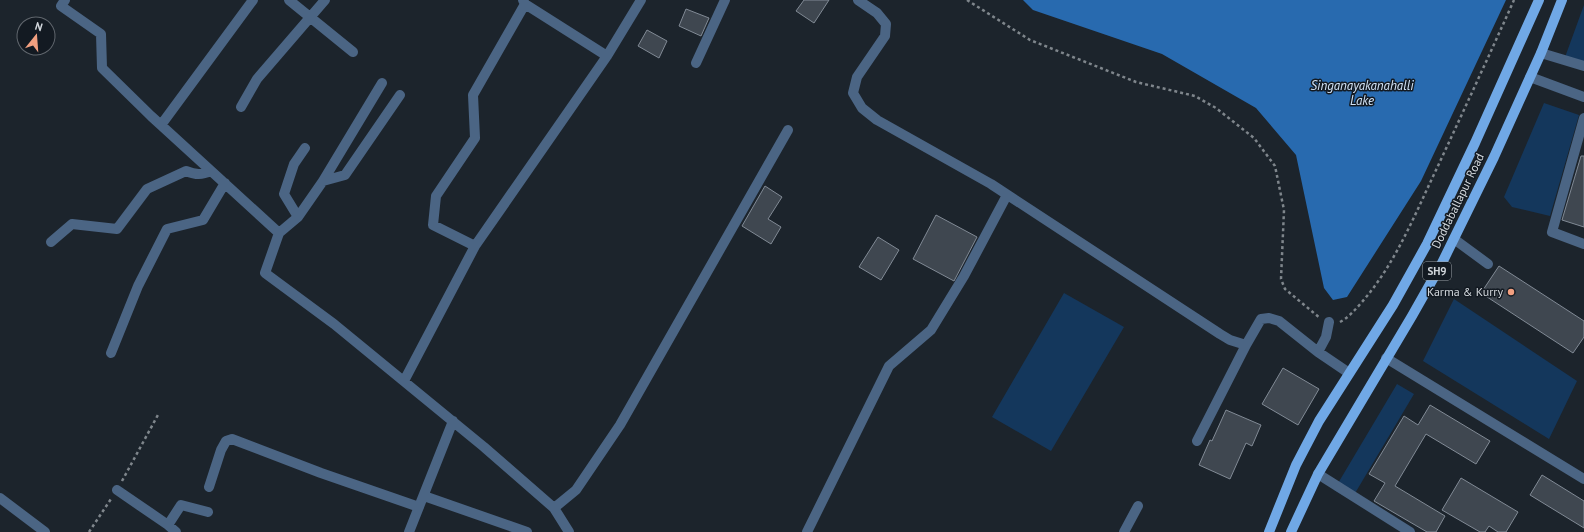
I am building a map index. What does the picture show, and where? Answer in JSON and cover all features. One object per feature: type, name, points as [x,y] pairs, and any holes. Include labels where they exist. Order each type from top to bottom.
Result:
[{"type":"main road","name":"Doddaballapur Road","points":[[1269,532],[1296,465],[1319,421],[1393,305],[1428,244],[1539,0]]},
{"type":"main road","name":"Doddaballapur Road","points":[[1291,532],[1318,474],[1412,316],[1454,240],[1541,53],[1562,0]]},
{"type":"street","points":[[53,0],[63,3],[101,34],[102,68],[161,125],[279,233]]},
{"type":"street","points":[[161,125],[253,0]]},
{"type":"street","points":[[289,0],[353,52]]},
{"type":"street","points":[[241,107],[257,79],[325,0]]},
{"type":"street","points":[[404,381],[475,246],[607,56],[641,0]]},
{"type":"street","points":[[696,63],[725,0]]},
{"type":"street","points":[[858,0],[877,13],[886,24],[886,36],[857,77],[853,93],[862,108],[877,120],[991,184],[1220,334],[1230,340],[1246,345]]},
{"type":"street","points":[[475,246],[433,225],[436,196],[475,138],[473,95],[524,2],[607,56]]},
{"type":"street","points":[[1541,53],[1584,66]]},
{"type":"street","points":[[1530,77],[1584,97]]},
{"type":"street","points":[[382,83],[323,181],[298,217],[279,233],[265,273],[334,324],[453,421],[554,508],[569,532]]},
{"type":"street","points":[[323,181],[344,174],[400,95]]},
{"type":"street","points":[[1584,118],[1552,232],[1584,244]]},
{"type":"street","points":[[554,508],[576,490],[620,424],[788,130]]},
{"type":"street","points":[[298,217],[284,194],[294,164],[305,148]]},
{"type":"street","points":[[51,242],[72,224],[117,229],[147,190],[186,171],[194,174],[203,174],[212,171]]},
{"type":"street","points":[[111,353],[138,286],[167,229],[203,220],[225,183]]},
{"type":"street","points":[[807,532],[889,366],[931,330],[964,276],[1007,195]]},
{"type":"street","points":[[1454,240],[1488,264]]},
{"type":"street","points":[[1197,441],[1246,345],[1261,319],[1269,318],[1279,321],[1318,352],[1349,373]]},
{"type":"street","points":[[1318,352],[1326,337],[1328,322]]},
{"type":"street","points":[[1386,358],[1584,478]]},
{"type":"street","points":[[411,532],[453,421]]},
{"type":"street","points":[[208,487],[221,450],[226,441],[232,439],[321,473],[420,506]]},
{"type":"street","points":[[1318,474],[1410,532]]},
{"type":"street","points":[[117,490],[172,529],[181,505],[208,512]]},
{"type":"street","points":[[424,496],[527,532]]},
{"type":"street","points":[[0,498],[45,532]]},
{"type":"street","points":[[1124,532],[1138,506]]},
{"type":"path","points":[[967,0],[1030,40],[1136,82],[1195,96],[1216,108],[1254,138],[1275,166],[1284,210],[1281,279],[1286,289],[1320,318],[1328,322],[1339,323],[1348,318],[1366,297],[1386,270],[1408,230],[1478,82],[1514,0]]},
{"type":"path","points":[[89,532],[117,490],[159,413]]},
{"type":"shaded area","points":[[1584,5],[1584,67],[1564,60]]},
{"type":"shaded area","points":[[1544,103],[1579,115],[1550,216],[1512,207],[1504,197]]},
{"type":"shaded area","points":[[1064,293],[1124,327],[1051,451],[992,417]]},
{"type":"shaded area","points":[[1454,299],[1577,381],[1549,439],[1423,361]]},
{"type":"shaded area","points":[[1397,384],[1414,394],[1351,500],[1334,490]]},
{"type":"water","name":"Singanayakanahalli Lake","points":[[1023,0],[1506,0],[1421,181],[1347,297],[1333,300],[1324,288],[1296,155],[1256,108],[1162,54],[1033,10]]},
{"type":"building","points":[[804,0],[829,0],[814,23],[796,11]]},
{"type":"building","points":[[686,9],[709,18],[701,36],[679,26]]},
{"type":"building","points":[[647,30],[667,41],[659,58],[638,46]]},
{"type":"building","points":[[1581,156],[1584,156],[1584,227],[1562,220]]},
{"type":"building","points":[[765,186],[782,197],[768,219],[781,227],[771,244],[742,226]]},
{"type":"building","points":[[936,215],[977,237],[954,281],[913,259]]},
{"type":"building","points":[[878,237],[899,250],[881,280],[859,267]]},
{"type":"building","points":[[1499,266],[1584,321],[1584,337],[1573,353],[1481,293]]},
{"type":"building","points":[[1283,368],[1319,389],[1298,425],[1262,404]]},
{"type":"building","points":[[1430,405],[1490,441],[1476,464],[1426,434],[1395,486],[1445,516],[1436,532],[1427,532],[1374,501],[1385,483],[1369,474],[1404,416],[1418,425]]},
{"type":"building","points":[[1226,410],[1261,425],[1252,446],[1246,443],[1230,479],[1199,465]]},
{"type":"building","points":[[1542,475],[1584,501],[1584,528],[1530,495]]},
{"type":"building","points":[[1461,478],[1518,512],[1506,532],[1498,532],[1489,526],[1485,532],[1480,532],[1442,510]]},
{"type":"place","name":"Karma & Kurry","points":[[1511,292]]}]
